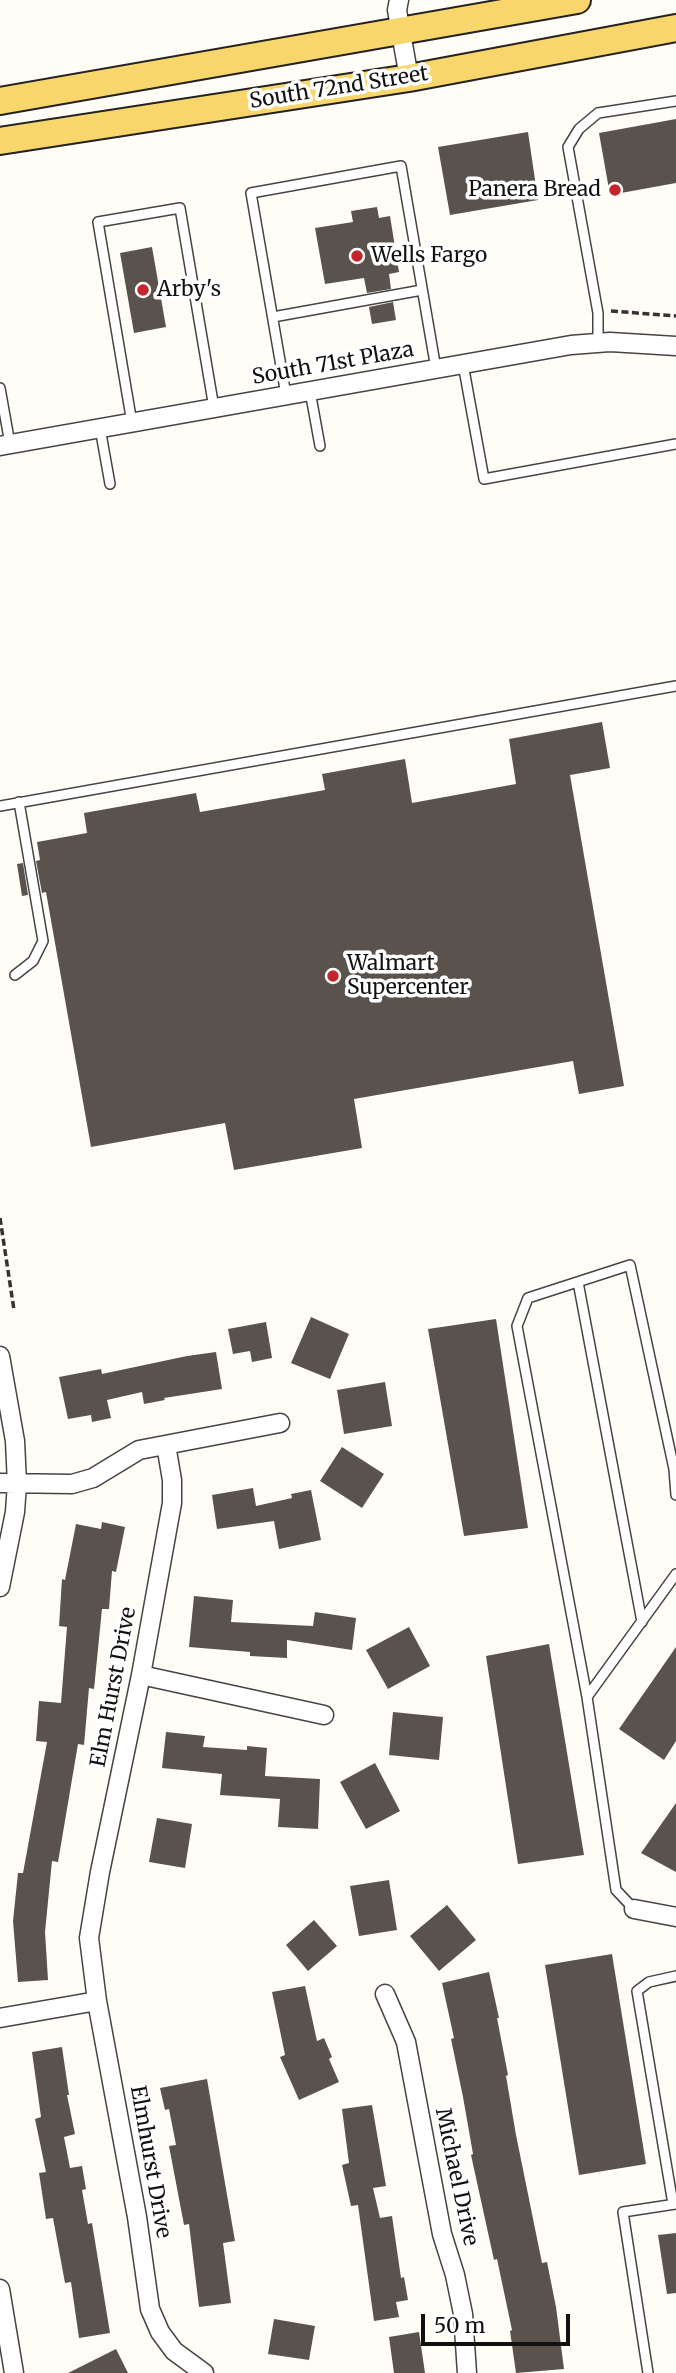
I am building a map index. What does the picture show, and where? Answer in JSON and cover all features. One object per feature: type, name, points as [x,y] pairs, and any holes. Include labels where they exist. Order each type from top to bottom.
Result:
[{"type":"main road","points":[[0,101],[397,10],[577,0]]},
{"type":"main road","name":"South 72nd Street","points":[[0,141],[409,78],[676,28]]},
{"type":"street","points":[[397,10],[409,78]]},
{"type":"street","name":"South 71st Plaza","points":[[5,445],[571,345],[598,342],[676,347]]},
{"type":"street","points":[[0,1356],[15,1441],[8,1484],[15,1512],[0,1587]]},
{"type":"street","points":[[8,1484],[60,1485],[84,1481],[139,1450],[280,1423]]},
{"type":"street","name":"Elm Hurst Drive","points":[[89,1938],[173,1503],[166,1445]]},
{"type":"street","points":[[141,1675],[324,1715]]},
{"type":"street","points":[[634,1909],[676,1917]]},
{"type":"street","name":"Elmhurst Drive","points":[[89,1938],[97,2001],[138,2217],[150,2309],[160,2332],[174,2351],[205,2373]]},
{"type":"street","name":"Michael Drive","points":[[385,1994],[405,2042],[442,2234],[455,2275],[463,2314],[467,2373]]},
{"type":"street","points":[[0,2018],[97,2001]]},
{"type":"street","points":[[0,2290],[15,2373]]},
{"type":"lane","points":[[598,342],[598,313],[568,147],[579,129],[598,113],[676,100]]},
{"type":"lane","points":[[286,395],[251,192],[401,166],[436,369]]},
{"type":"lane","points":[[132,422],[98,222],[153,212],[180,208],[214,408]]},
{"type":"lane","points":[[272,317],[422,290]]},
{"type":"lane","points":[[464,364],[484,479],[676,444]]},
{"type":"lane","points":[[0,388],[5,445]]},
{"type":"lane","points":[[310,391],[320,446]]},
{"type":"lane","points":[[100,428],[110,484]]},
{"type":"lane","points":[[0,806],[676,686]]},
{"type":"lane","points":[[15,975],[33,961],[43,941],[19,802]]},
{"type":"lane","points":[[634,1909],[617,1891],[587,1697],[517,1326],[528,1298],[630,1265],[674,1469],[676,1495]]},
{"type":"lane","points":[[578,1282],[642,1622]]},
{"type":"lane","points":[[587,1697],[676,1574]]},
{"type":"lane","points":[[648,2373],[623,2212],[674,2204],[637,1991],[649,1982],[676,1976]]},
{"type":"path","points":[[611,311],[676,316]]},
{"type":"path","points":[[0,1218],[14,1310]]},
{"type":"building","points":[[676,119],[676,183],[610,195],[599,133]]},
{"type":"building","points":[[528,132],[538,200],[450,215],[438,147]]},
{"type":"building","points":[[377,207],[379,218],[390,216],[399,272],[389,274],[391,289],[367,293],[364,278],[325,284],[315,228],[353,222],[351,211]]},
{"type":"building","name":"Arby's","points":[[152,247],[166,327],[134,333],[120,253]]},
{"type":"building","points":[[393,302],[396,320],[372,324],[369,307]]},
{"type":"building","name":"Walmart Supercenter","points":[[602,722],[610,768],[570,775],[624,1086],[579,1094],[573,1061],[354,1099],[362,1148],[234,1170],[225,1123],[91,1147],[46,892],[42,893],[36,861],[40,860],[37,842],[87,833],[84,813],[196,793],[200,812],[325,790],[322,774],[405,759],[412,803],[516,784],[509,739]]},
{"type":"building","points":[[23,863],[28,895],[22,896],[17,864]]},
{"type":"building","points":[[311,1317],[349,1334],[330,1379],[291,1363]]},
{"type":"building","points":[[496,1319],[528,1528],[464,1536],[428,1329]]},
{"type":"building","points":[[266,1322],[272,1358],[252,1362],[250,1351],[233,1354],[228,1329]]},
{"type":"building","points":[[216,1352],[222,1389],[164,1398],[165,1400],[144,1404],[142,1392],[107,1400],[111,1418],[92,1422],[91,1415],[68,1419],[59,1377],[101,1369],[102,1374]]},
{"type":"building","points":[[385,1382],[392,1426],[344,1434],[337,1390]]},
{"type":"building","points":[[342,1447],[384,1474],[362,1508],[320,1481]]},
{"type":"building","points":[[253,1488],[256,1506],[292,1498],[291,1494],[311,1490],[321,1540],[279,1549],[274,1521],[217,1529],[212,1495]]},
{"type":"building","points":[[102,1522],[125,1527],[116,1572],[112,1571],[109,1609],[102,1609],[94,1689],[89,1688],[84,1745],[78,1744],[58,1862],[52,1861],[45,1932],[48,1980],[18,1982],[13,1921],[18,1873],[23,1873],[47,1742],[36,1741],[39,1701],[61,1703],[67,1627],[59,1626],[62,1579],[65,1580],[76,1524],[101,1529]]},
{"type":"building","points":[[194,1596],[233,1600],[231,1622],[313,1626],[315,1612],[356,1618],[352,1650],[287,1640],[287,1658],[250,1656],[250,1652],[189,1647]]},
{"type":"building","points":[[409,1627],[430,1666],[388,1689],[366,1650]]},
{"type":"building","points":[[549,1644],[584,1855],[518,1864],[486,1656]]},
{"type":"building","points":[[676,1647],[676,1741],[664,1760],[619,1729]]},
{"type":"building","points":[[393,1712],[443,1717],[439,1760],[389,1755]]},
{"type":"building","points":[[166,1732],[205,1736],[203,1747],[247,1750],[247,1746],[267,1748],[265,1776],[320,1779],[318,1829],[278,1827],[280,1799],[220,1795],[222,1774],[162,1768]]},
{"type":"building","points":[[375,1763],[400,1811],[366,1829],[340,1782]]},
{"type":"building","points":[[676,1803],[676,1872],[641,1853]]},
{"type":"building","points":[[157,1818],[192,1824],[185,1868],[149,1862]]},
{"type":"building","points":[[389,1880],[397,1930],[359,1936],[350,1886]]},
{"type":"building","points":[[447,1905],[476,1940],[439,1971],[410,1936]]},
{"type":"building","points":[[314,1920],[337,1946],[308,1971],[286,1945]]},
{"type":"building","points":[[612,1954],[646,2164],[579,2175],[545,1965]]},
{"type":"building","points":[[489,1972],[499,2018],[516,2135],[542,2263],[547,2262],[564,2369],[516,2373],[512,2330],[471,2155],[473,2154],[451,2039],[454,2038],[442,1983]]},
{"type":"building","points":[[305,1986],[317,2041],[324,2038],[339,2082],[299,2100],[280,2057],[285,2055],[272,1992]]},
{"type":"building","points":[[62,2047],[67,2095],[75,2134],[64,2137],[70,2168],[82,2166],[86,2189],[82,2190],[88,2224],[92,2223],[110,2333],[79,2338],[71,2282],[65,2283],[53,2218],[46,2219],[39,2173],[46,2172],[35,2119],[41,2117],[32,2052]]},
{"type":"building","points":[[207,2079],[235,2241],[223,2243],[231,2303],[199,2307],[189,2224],[184,2225],[169,2146],[176,2145],[169,2109],[165,2110],[160,2088]]},
{"type":"building","points":[[372,2105],[386,2186],[373,2188],[380,2218],[392,2216],[401,2278],[404,2277],[408,2300],[396,2302],[399,2317],[374,2321],[358,2205],[351,2206],[342,2165],[349,2163],[342,2109]]},
{"type":"building","points":[[676,2233],[676,2293],[667,2294],[658,2235]]},
{"type":"building","points":[[274,2319],[315,2326],[309,2360],[268,2354]]},
{"type":"building","points":[[419,2332],[425,2373],[394,2373],[389,2337]]},
{"type":"building","points":[[116,2349],[128,2373],[68,2373]]},
{"type":"place","name":"Panera Bread","points":[[615,190]]},
{"type":"place","name":"Wells Fargo","points":[[357,256]]},
{"type":"place","name":"Arby's","points":[[143,290]]},
{"type":"place","name":"Walmart Supercenter","points":[[333,976]]}]
